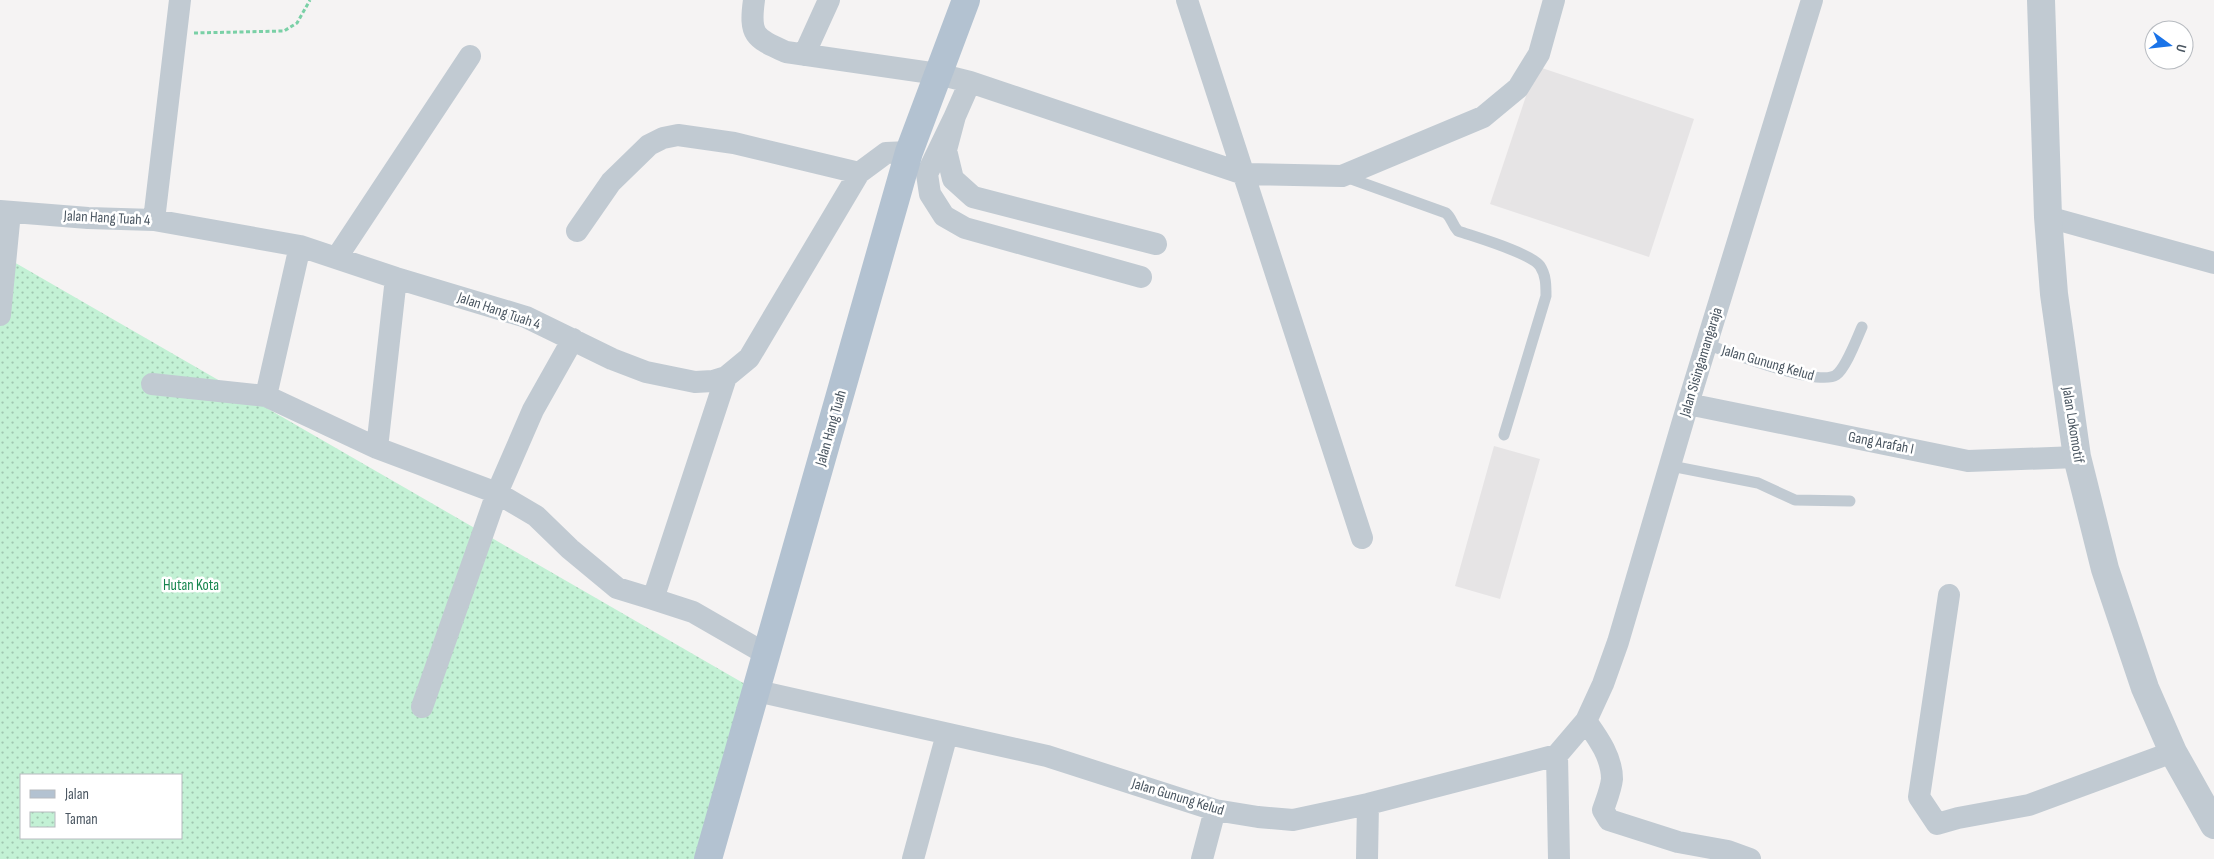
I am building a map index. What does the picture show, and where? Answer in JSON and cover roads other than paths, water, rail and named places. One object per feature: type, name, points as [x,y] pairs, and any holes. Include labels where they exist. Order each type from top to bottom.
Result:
[{"type":"main road","name":"Jalan Hang Tuah","points":[[708,859],[909,152],[966,0]]},
{"type":"street","points":[[154,220],[180,0]]},
{"type":"street","points":[[754,0],[751,21],[755,32],[764,42],[786,52],[938,74],[970,82],[1244,174],[1342,176],[1483,117],[1518,88],[1539,54],[1554,0]]},
{"type":"street","points":[[804,55],[828,0]]},
{"type":"street","points":[[1187,0],[1362,538]]},
{"type":"street","name":"Jalan Lokomotif","points":[[2041,0],[2048,217],[2054,294],[2077,457],[2105,570],[2145,688],[2173,752],[2214,825]]},
{"type":"street","name":"Jalan Sisingamangaraja","points":[[1586,721],[1604,684],[1618,642],[1809,1]]},
{"type":"street","points":[[337,258],[470,56]]},
{"type":"street","points":[[970,82],[928,174],[930,194],[944,216],[965,228],[1142,277]]},
{"type":"street","points":[[955,116],[946,150],[953,179],[973,197],[1156,244]]},
{"type":"street","points":[[576,231],[610,182],[649,145],[663,138],[678,135],[734,143],[860,173]]},
{"type":"street","name":"Jalan Hang Tuah 4","points":[[5,212],[154,220],[300,246],[396,278],[526,317],[612,359],[646,372],[695,382],[712,381],[726,377],[749,358],[860,173],[886,153],[909,152]]},
{"type":"street","points":[[0,315],[5,212]]},
{"type":"street","points":[[2048,217],[2214,263]]},
{"type":"street","points":[[266,396],[300,246]]},
{"type":"street","points":[[377,448],[396,278]]},
{"type":"street","points":[[422,707],[497,493],[533,410],[573,339]]},
{"type":"street","points":[[652,599],[726,377]]},
{"type":"street","points":[[152,384],[266,396],[377,448],[497,493],[536,516],[570,549],[617,588],[692,612],[766,654]]},
{"type":"street","name":"Gang Arafah I","points":[[1688,404],[1968,461],[2077,457]]},
{"type":"street","points":[[1949,594],[1919,798],[1937,824],[1958,818],[2028,805],[2173,752]]},
{"type":"street","name":"Jalan Gunung Kelud","points":[[757,691],[1047,756],[1215,810],[1293,820],[1368,804],[1557,755]]},
{"type":"street","points":[[1559,859],[1557,755],[1586,721],[1602,743],[1610,765],[1612,780],[1603,810],[1609,820],[1678,842],[1728,851],[1750,859]]},
{"type":"street","points":[[913,859],[946,734]]},
{"type":"street","points":[[1367,859],[1368,804]]},
{"type":"street","points":[[1202,859],[1215,810]]},
{"type":"lane","points":[[1342,176],[1446,213],[1452,218],[1454,227],[1458,231],[1524,255],[1539,265],[1546,280],[1546,296],[1504,435]]},
{"type":"lane","name":"Jalan Gunung Kelud","points":[[1706,344],[1764,365],[1819,378],[1835,375],[1841,369],[1862,327]]},
{"type":"lane","points":[[1671,466],[1758,484],[1795,500],[1850,501]]},
{"type":"park label","name":"Hutan Kota","points":[[191,585]]}]
